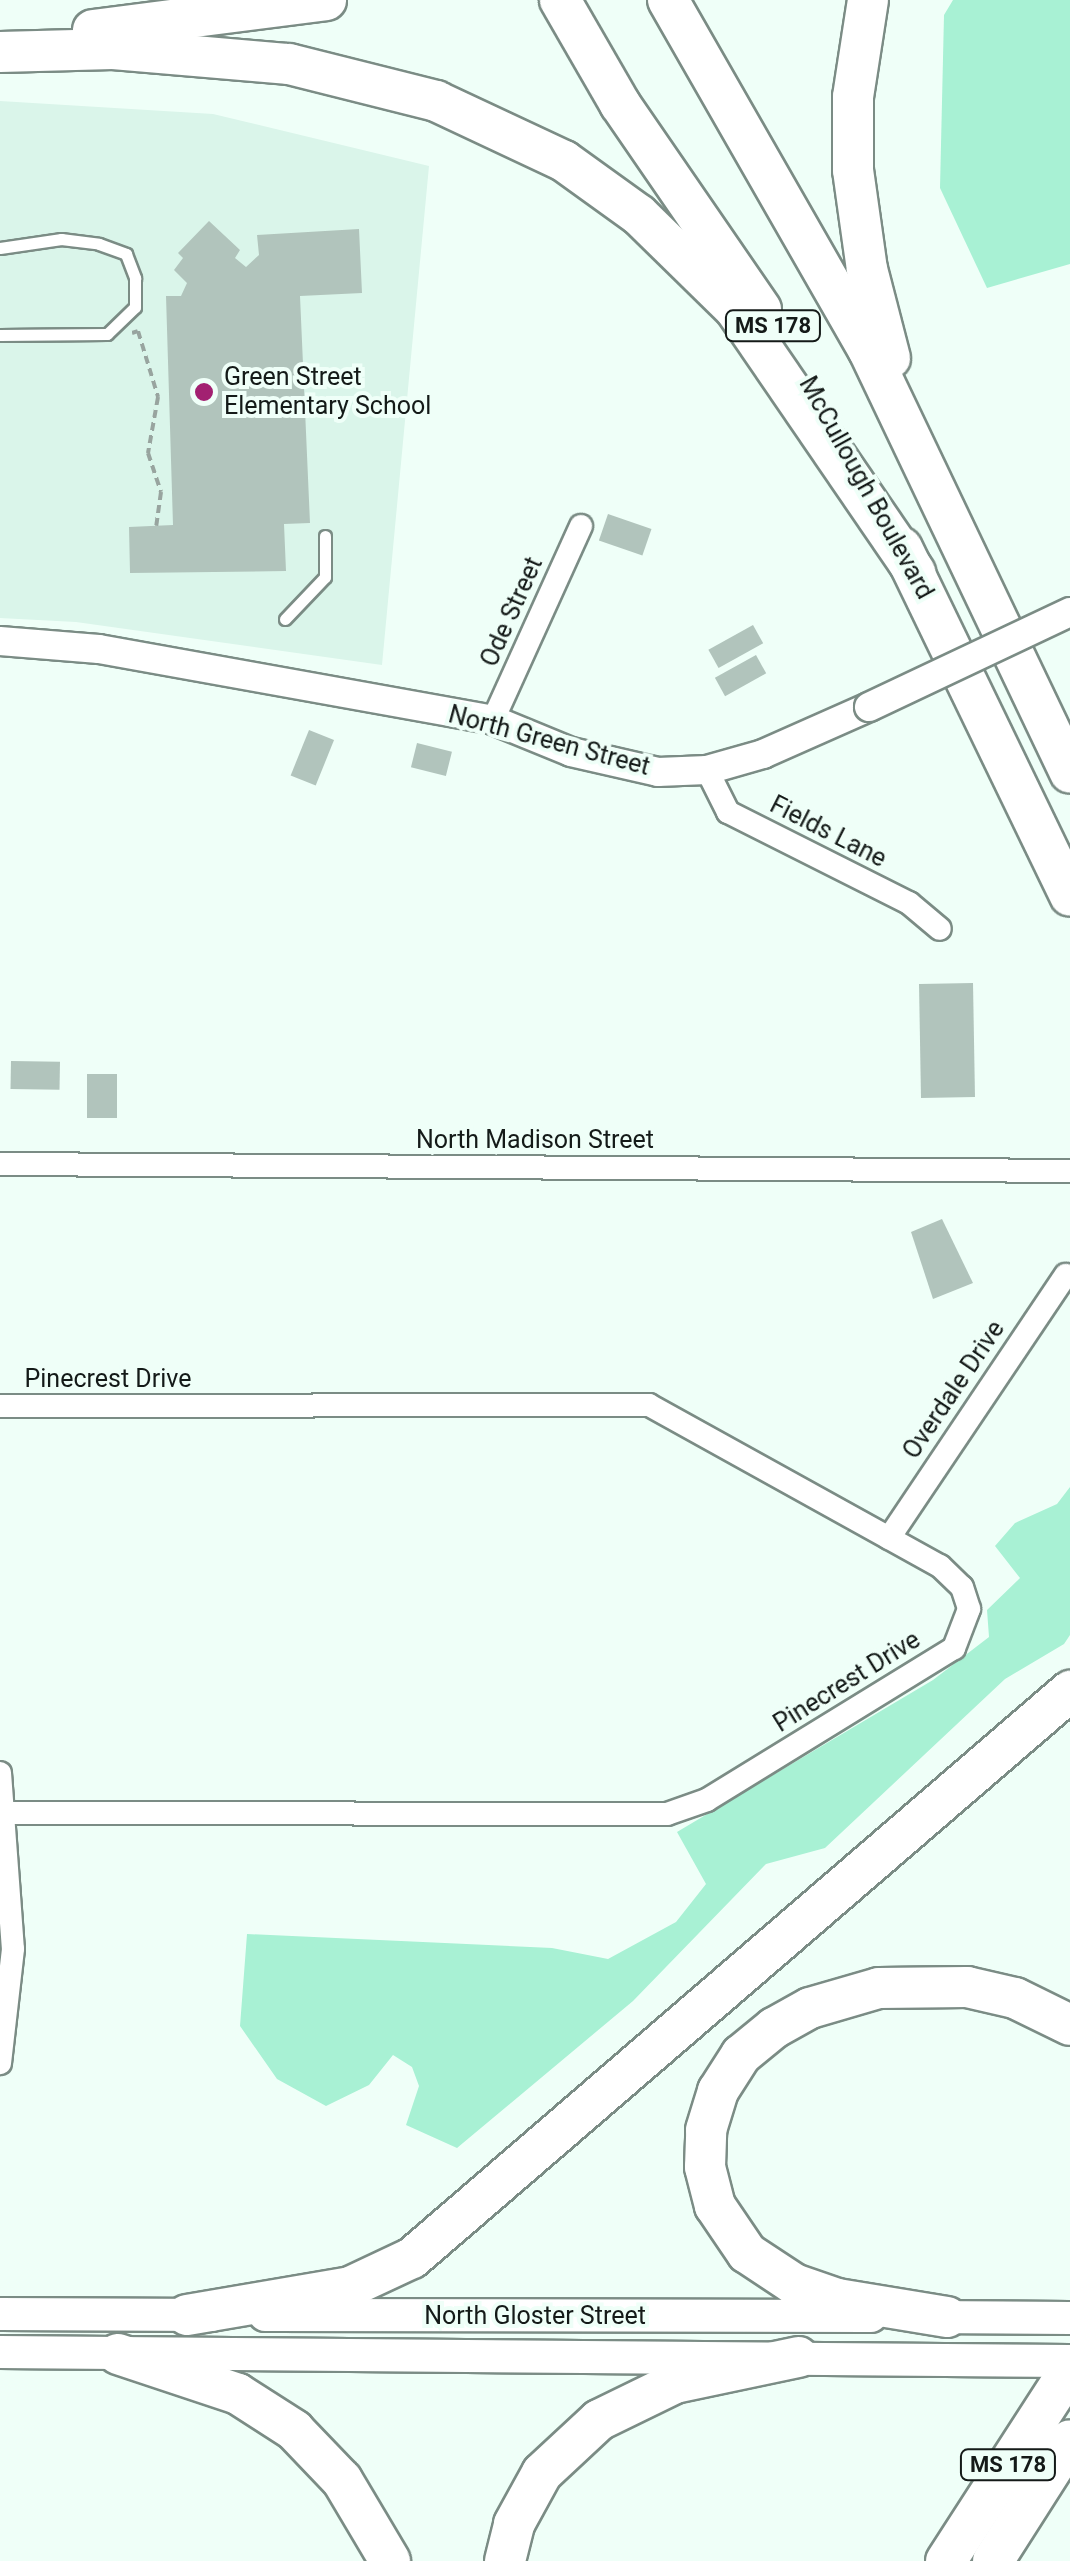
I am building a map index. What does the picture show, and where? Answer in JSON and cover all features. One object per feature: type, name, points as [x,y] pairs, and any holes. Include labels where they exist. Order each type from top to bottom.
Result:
[{"type":"highway","points":[[0,42],[326,0]]},
{"type":"highway","name":"MS 178","points":[[668,0],[869,350],[1070,772]]},
{"type":"highway","points":[[868,0],[854,97],[856,204],[914,444]]},
{"type":"highway","name":"McCullough Boulevard","points":[[565,13],[790,354],[916,572],[1070,895]]},
{"type":"highway","points":[[0,52],[130,50],[289,64],[436,101],[564,161],[639,214],[735,309],[916,572]]},
{"type":"highway","points":[[187,2315],[350,2287],[412,2258],[1070,1691]]},
{"type":"highway","points":[[946,2316],[826,2296],[776,2275],[747,2253],[715,2206],[705,2167],[718,2091],[741,2055],[774,2028],[810,2008],[879,1988],[968,1987],[1015,1998],[1070,2025]]},
{"type":"highway","points":[[118,2354],[238,2394],[294,2430],[342,2480],[390,2561]]},
{"type":"highway","points":[[505,2561],[514,2524],[542,2473],[599,2420],[675,2382],[798,2357]]},
{"type":"highway","name":"MS 178","points":[[946,2561],[1070,2369]]},
{"type":"highway","name":"MS 178","points":[[993,2561],[1070,2440]]},
{"type":"main road","name":"North Gloster Street","points":[[0,2314],[1070,2318]]},
{"type":"main road","name":"North Gloster Street","points":[[0,2352],[1070,2361]]},
{"type":"street","name":"Ode Street","points":[[493,720],[581,526]]},
{"type":"street","name":"North Green Street","points":[[0,640],[99,649],[493,720],[622,765],[708,770],[763,754],[1070,612]]},
{"type":"street","name":"Fields Lane","points":[[708,770],[728,812],[909,903],[940,929]]},
{"type":"street","name":"North Madison Street","points":[[0,1164],[1070,1171]]},
{"type":"street","name":"Overdale Drive","points":[[888,1538],[1066,1274]]},
{"type":"street","name":"Pinecrest Drive","points":[[0,1406],[637,1403],[671,1414],[940,1566],[962,1587],[969,1620],[962,1640],[830,1727],[681,1811],[4,1814]]},
{"type":"street","points":[[0,1774],[12,2001],[0,2063]]},
{"type":"lane","points":[[0,248],[61,239],[126,254],[135,307],[108,334],[0,335]]},
{"type":"lane","points":[[285,619],[326,577],[326,536]]},
{"type":"path","points":[[124,337],[138,331],[158,397],[148,453],[161,492],[156,526]]},
{"type":"shaded area","name":"Green Street Elementary School","points":[[0,101],[213,114],[429,166],[382,665],[76,622],[0,618]]},
{"type":"green space","points":[[953,0],[1070,0],[1070,264],[987,288],[940,188],[944,15]]},
{"type":"green space","points":[[1070,1487],[1070,1635],[1064,1644],[1005,1679],[825,1848],[766,1864],[633,2001],[457,2148],[406,2125],[419,2086],[412,2067],[393,2055],[369,2085],[326,2106],[277,2079],[240,2026],[247,1934],[552,1948],[608,1959],[676,1922],[706,1884],[677,1832],[933,1680],[989,1637],[987,1610],[1020,1578],[995,1546],[1015,1523],[1057,1504]]},
{"type":"building","name":"Green Street Elementary School","points":[[209,221],[240,250],[235,258],[246,267],[259,255],[257,235],[359,229],[362,293],[300,296],[310,523],[284,524],[286,571],[130,573],[129,527],[173,525],[166,296],[181,296],[187,283],[174,270],[183,258],[178,253]]},
{"type":"building","points":[[608,514],[651,529],[642,555],[599,540]]},
{"type":"building","points":[[753,625],[763,643],[719,668],[708,650]]},
{"type":"building","points":[[756,655],[766,673],[725,696],[715,678]]},
{"type":"building","points":[[309,730],[334,740],[316,786],[291,775]]},
{"type":"building","points":[[417,743],[452,752],[446,776],[411,767]]},
{"type":"building","points":[[973,983],[975,1097],[921,1098],[919,984]]},
{"type":"building","points":[[11,1061],[60,1062],[60,1090],[11,1089]]},
{"type":"building","points":[[87,1074],[117,1074],[117,1118],[87,1118]]},
{"type":"building","points":[[942,1219],[973,1283],[933,1299],[911,1232]]},
{"type":"place","name":"Green Street Elementary School","points":[[204,392]]}]
